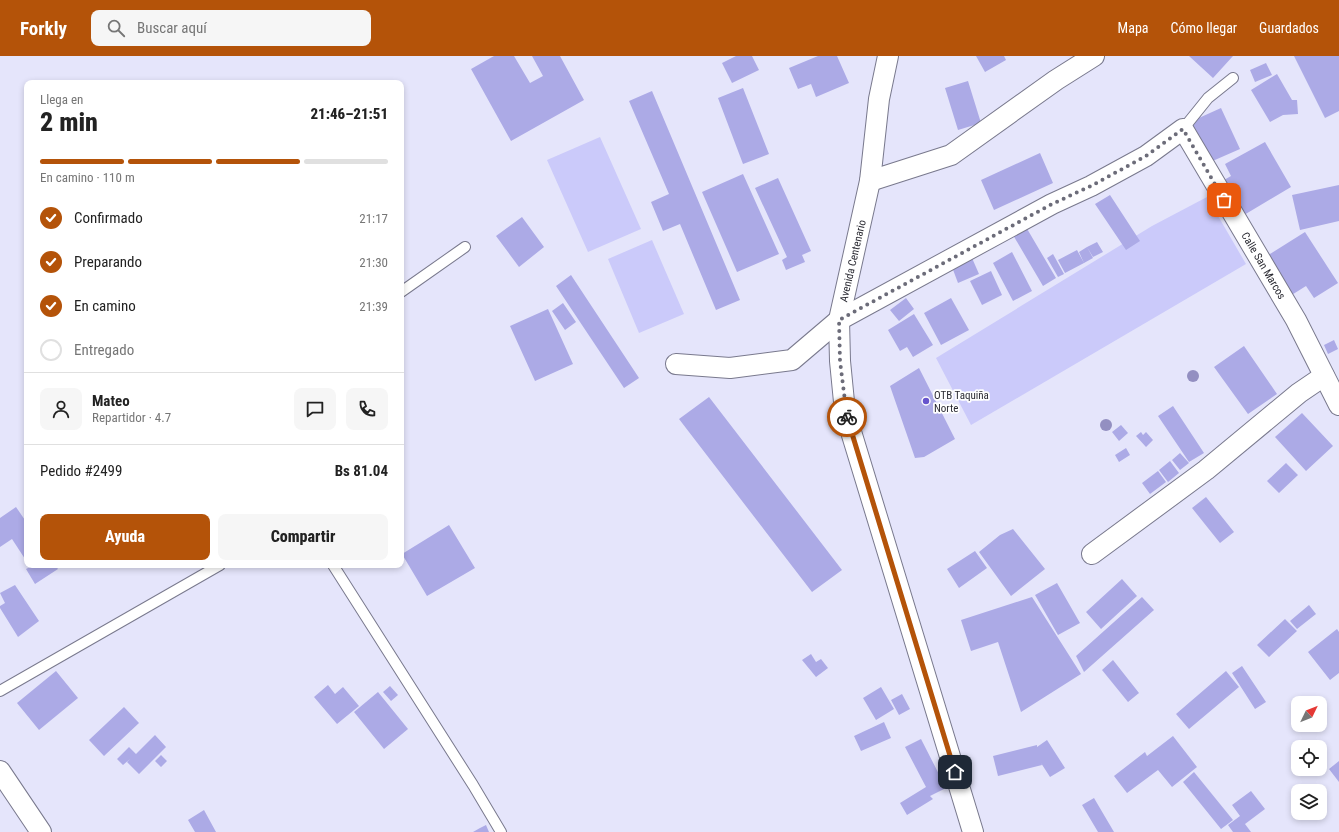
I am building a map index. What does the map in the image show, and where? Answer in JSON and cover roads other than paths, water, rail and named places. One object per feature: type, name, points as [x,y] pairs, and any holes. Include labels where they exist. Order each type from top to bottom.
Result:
[{"type":"street","name":"Avenida Centenario","points":[[888,56],[879,99],[870,181],[839,320],[840,361],[845,412],[973,832]]},
{"type":"street","points":[[870,181],[951,155],[1056,80],[1094,56]]},
{"type":"street","points":[[676,364],[730,368],[792,360],[839,320],[1052,204],[1091,186],[1146,156],[1183,129]]},
{"type":"street","name":"Calle San Marcos","points":[[1183,129],[1296,320],[1339,405]]},
{"type":"street","points":[[1092,554],[1206,470],[1300,393],[1324,376]]},
{"type":"street","points":[[0,771],[41,832]]},
{"type":"lane","points":[[1183,129],[1208,98],[1233,78]]},
{"type":"lane","points":[[404,290],[465,246]]},
{"type":"lane","points":[[0,691],[215,568]]},
{"type":"lane","points":[[335,568],[474,785],[501,832]]},
{"type":"place","name":"OTB Taquiña Norte","points":[[926,401]]}]
